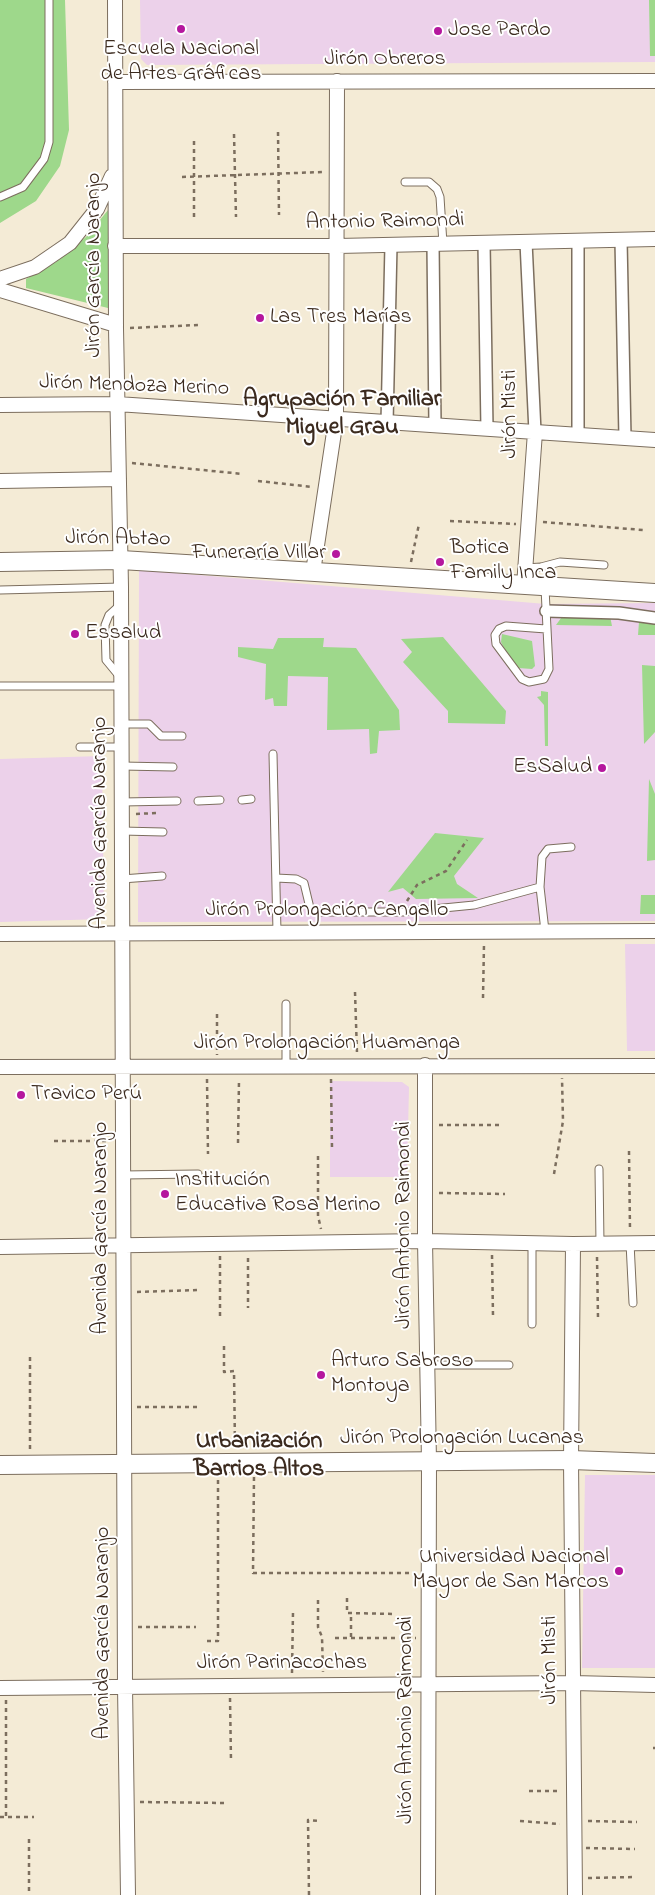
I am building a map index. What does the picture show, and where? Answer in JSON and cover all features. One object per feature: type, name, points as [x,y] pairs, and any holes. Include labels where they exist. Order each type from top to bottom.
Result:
[{"type":"street","name":"Jirón García Naranjo","points":[[115,0],[115,246],[121,560]]},
{"type":"street","name":"Jirón Obreros","points":[[115,82],[655,80]]},
{"type":"street","points":[[313,572],[336,419],[337,81]]},
{"type":"street","points":[[0,279],[36,267],[70,242],[97,209],[115,168]]},
{"type":"street","name":"Antonio Raimondi","points":[[115,246],[338,246],[655,239]]},
{"type":"street","points":[[578,240],[578,435]]},
{"type":"street","points":[[621,240],[625,438]]},
{"type":"street","name":"Jirón Misti","points":[[524,586],[536,432],[526,242]]},
{"type":"street","points":[[484,243],[486,429]]},
{"type":"street","points":[[435,426],[438,244]]},
{"type":"street","points":[[387,423],[391,245]]},
{"type":"street","points":[[0,290],[116,327]]},
{"type":"street","name":"Jirón Mendoza Merino","points":[[0,405],[117,404],[655,440]]},
{"type":"street","points":[[0,481],[119,479]]},
{"type":"street","name":"Jirón Abtao","points":[[0,562],[121,560],[655,594]]},
{"type":"street","name":"Avenida García Naranjo","points":[[121,560],[125,1686],[128,1895]]},
{"type":"street","points":[[546,611],[619,613],[655,618]]},
{"type":"street","name":"Jirón Prolongación Cangallo","points":[[0,934],[655,931]]},
{"type":"street","name":"Jirón Antonio Raimondi","points":[[425,1065],[425,1241],[429,1461],[428,1895]]},
{"type":"street","name":"Jirón Prolongación Huamanga","points":[[0,1067],[655,1066]]},
{"type":"street","points":[[0,1247],[425,1241],[573,1244],[655,1242]]},
{"type":"street","name":"Jirón Misti","points":[[573,1244],[571,1460],[574,1895]]},
{"type":"street","name":"Jirón Prolongación Lucanas","points":[[0,1465],[571,1460],[655,1463]]},
{"type":"street","name":"Jirón Parinacochas","points":[[3,1688],[573,1683],[655,1685]]},
{"type":"lane","points":[[0,197],[23,187],[44,159],[49,142],[49,0]]},
{"type":"lane","points":[[405,182],[429,182],[437,189],[440,197],[438,244]]},
{"type":"lane","points":[[525,568],[541,567],[560,562],[604,565]]},
{"type":"lane","points":[[0,590],[121,587]]},
{"type":"lane","points":[[546,588],[548,674],[540,681],[529,682],[522,679],[496,644],[495,635],[499,629],[506,626],[546,629]]},
{"type":"lane","points":[[0,686],[122,683]]},
{"type":"lane","points":[[122,724],[149,724],[161,736],[182,736]]},
{"type":"lane","points":[[80,747],[122,746]]},
{"type":"lane","points":[[273,754],[278,932]]},
{"type":"lane","points":[[122,766],[173,767]]},
{"type":"lane","points":[[242,800],[250,799]]},
{"type":"lane","points":[[198,800],[220,800]]},
{"type":"lane","points":[[122,809],[177,801]]},
{"type":"lane","points":[[122,831],[163,832]]},
{"type":"lane","points":[[545,932],[540,887],[540,863],[544,852],[548,848],[571,848]]},
{"type":"lane","points":[[122,879],[162,876]]},
{"type":"lane","points":[[276,878],[296,879],[304,883],[309,905],[315,912],[403,912],[474,905],[540,887]]},
{"type":"lane","points":[[286,1004],[286,1066]]},
{"type":"lane","points":[[598,1244],[599,1169]]},
{"type":"lane","points":[[123,1176],[198,1174]]},
{"type":"lane","points":[[532,1243],[532,1324]]},
{"type":"lane","points":[[630,1243],[632,1303]]},
{"type":"lane","points":[[427,1365],[509,1365]]},
{"type":"path","points":[[278,132],[279,215]]},
{"type":"path","points":[[234,134],[236,217]]},
{"type":"path","points":[[194,141],[194,218]]},
{"type":"path","points":[[182,177],[338,172]]},
{"type":"path","points":[[116,327],[198,325]]},
{"type":"path","points":[[119,461],[243,474]]},
{"type":"path","points":[[258,481],[326,488]]},
{"type":"path","points":[[450,521],[529,523],[643,530]]},
{"type":"path","points":[[408,579],[419,524]]},
{"type":"path","points":[[122,809],[163,813]]},
{"type":"path","points":[[403,912],[412,890],[417,885],[446,871],[467,840]]},
{"type":"path","points":[[483,998],[484,932]]},
{"type":"path","points":[[355,992],[357,1065]]},
{"type":"path","points":[[208,1154],[212,1066],[217,1014]]},
{"type":"path","points":[[554,1174],[562,1121],[562,1065]]},
{"type":"path","points":[[238,1143],[240,1066]]},
{"type":"path","points":[[331,1066],[332,1148]]},
{"type":"path","points":[[425,1125],[502,1126]]},
{"type":"path","points":[[54,1141],[123,1141]]},
{"type":"path","points":[[629,1151],[630,1243]]},
{"type":"path","points":[[318,1156],[318,1216],[320,1220],[321,1243]]},
{"type":"path","points":[[425,1193],[505,1194]]},
{"type":"path","points":[[492,1242],[492,1316]]},
{"type":"path","points":[[220,1244],[220,1320]]},
{"type":"path","points":[[248,1244],[248,1308]]},
{"type":"path","points":[[598,1244],[598,1318]]},
{"type":"path","points":[[124,1292],[198,1290]]},
{"type":"path","points":[[208,1641],[218,1641],[227,1463],[234,1371],[224,1372],[224,1346]]},
{"type":"path","points":[[30,1358],[30,1465]]},
{"type":"path","points":[[124,1408],[198,1407]]},
{"type":"path","points":[[254,1463],[253,1572],[429,1573]]},
{"type":"path","points":[[347,1598],[347,1613],[394,1614]]},
{"type":"path","points":[[318,1600],[318,1628],[322,1637],[323,1685]]},
{"type":"path","points":[[292,1685],[293,1612]]},
{"type":"path","points":[[351,1614],[351,1638]]},
{"type":"path","points":[[125,1628],[196,1627]]},
{"type":"path","points":[[335,1638],[428,1638]]},
{"type":"path","points":[[230,1685],[231,1762]]},
{"type":"path","points":[[3,1688],[6,1817]]},
{"type":"path","points":[[529,1791],[574,1790]]},
{"type":"path","points":[[127,1802],[226,1802]]},
{"type":"path","points":[[0,1817],[34,1818]]},
{"type":"path","points":[[309,1895],[308,1820],[319,1821]]},
{"type":"path","points":[[520,1821],[574,1823],[637,1822]]},
{"type":"path","points":[[29,1839],[29,1895]]},
{"type":"path","points":[[574,1850],[603,1847],[635,1849]]},
{"type":"path","points":[[574,1878],[634,1877]]},
{"type":"shaded area","name":"Jose Pardo","points":[[140,0],[655,0],[655,62],[147,65],[141,59]]},
{"type":"shaded area","points":[[139,570],[546,604],[655,603],[655,921],[138,922]]},
{"type":"shaded area","points":[[102,756],[104,919],[0,922],[0,759]]},
{"type":"shaded area","points":[[625,944],[655,944],[655,1051],[627,1051]]},
{"type":"shaded area","points":[[330,1081],[402,1082],[409,1087],[407,1177],[330,1177]]},
{"type":"shaded area","name":"Universidad Nacional Mayor de San Marcos","points":[[585,1475],[655,1475],[655,1668],[582,1668]]},
{"type":"green space","points":[[0,0],[65,0],[69,130],[60,166],[36,201],[0,223]]},
{"type":"green space","points":[[649,0],[655,0],[655,56],[650,56]]},
{"type":"green space","points":[[108,210],[108,308],[26,288],[26,279],[56,262],[86,237]]},
{"type":"green space","points":[[564,614],[610,616],[612,626],[556,625]]},
{"type":"green space","points":[[639,622],[655,623],[655,635],[638,635]]},
{"type":"green space","points":[[502,634],[532,641],[535,666],[532,669],[518,668],[510,660],[501,642]]},
{"type":"green space","points":[[443,637],[506,711],[505,724],[448,723],[448,711],[403,662],[412,652],[401,639]]},
{"type":"green space","points":[[278,638],[324,638],[323,647],[356,648],[399,710],[400,730],[379,731],[377,753],[370,754],[369,729],[327,730],[328,677],[288,676],[287,706],[274,706],[273,698],[265,700],[266,664],[238,657],[238,647],[273,649]]},
{"type":"green space","points":[[642,665],[655,666],[655,732],[644,744]]},
{"type":"green space","points":[[541,691],[548,692],[548,746],[545,746],[544,705],[537,697],[541,696]]},
{"type":"green space","points":[[649,779],[655,794],[655,860],[647,861]]},
{"type":"green space","points":[[435,833],[484,838],[454,876],[457,884],[478,898],[416,899],[403,888],[388,892]]},
{"type":"green space","points":[[641,895],[655,895],[655,914],[640,914]]},
{"type":"place","name":"Escuela Nacional de Artes Gráficas","points":[[181,29]]},
{"type":"place","name":"Jose Pardo","points":[[438,31]]},
{"type":"place","name":"Las Tres Marías","points":[[260,318]]},
{"type":"place","name":"Funeraría Villar","points":[[336,554]]},
{"type":"place","name":"Botica Family Inca","points":[[440,562]]},
{"type":"place","name":"Essalud","points":[[75,634]]},
{"type":"place","name":"EsSalud","points":[[602,768]]},
{"type":"place","name":"Travico Perú","points":[[21,1095]]},
{"type":"place","name":"Institución Educativa Rosa Merino","points":[[165,1194]]},
{"type":"place","name":"Arturo Sabroso Montoya","points":[[321,1375]]},
{"type":"place","name":"Universidad Nacional Mayor de San Marcos","points":[[619,1571]]},
{"type":"district","name":"Agrupación Familiar Miguel Grau","points":[[342,415]]},
{"type":"district","name":"Urbanización Barrios Altos","points":[[259,1457]]}]
